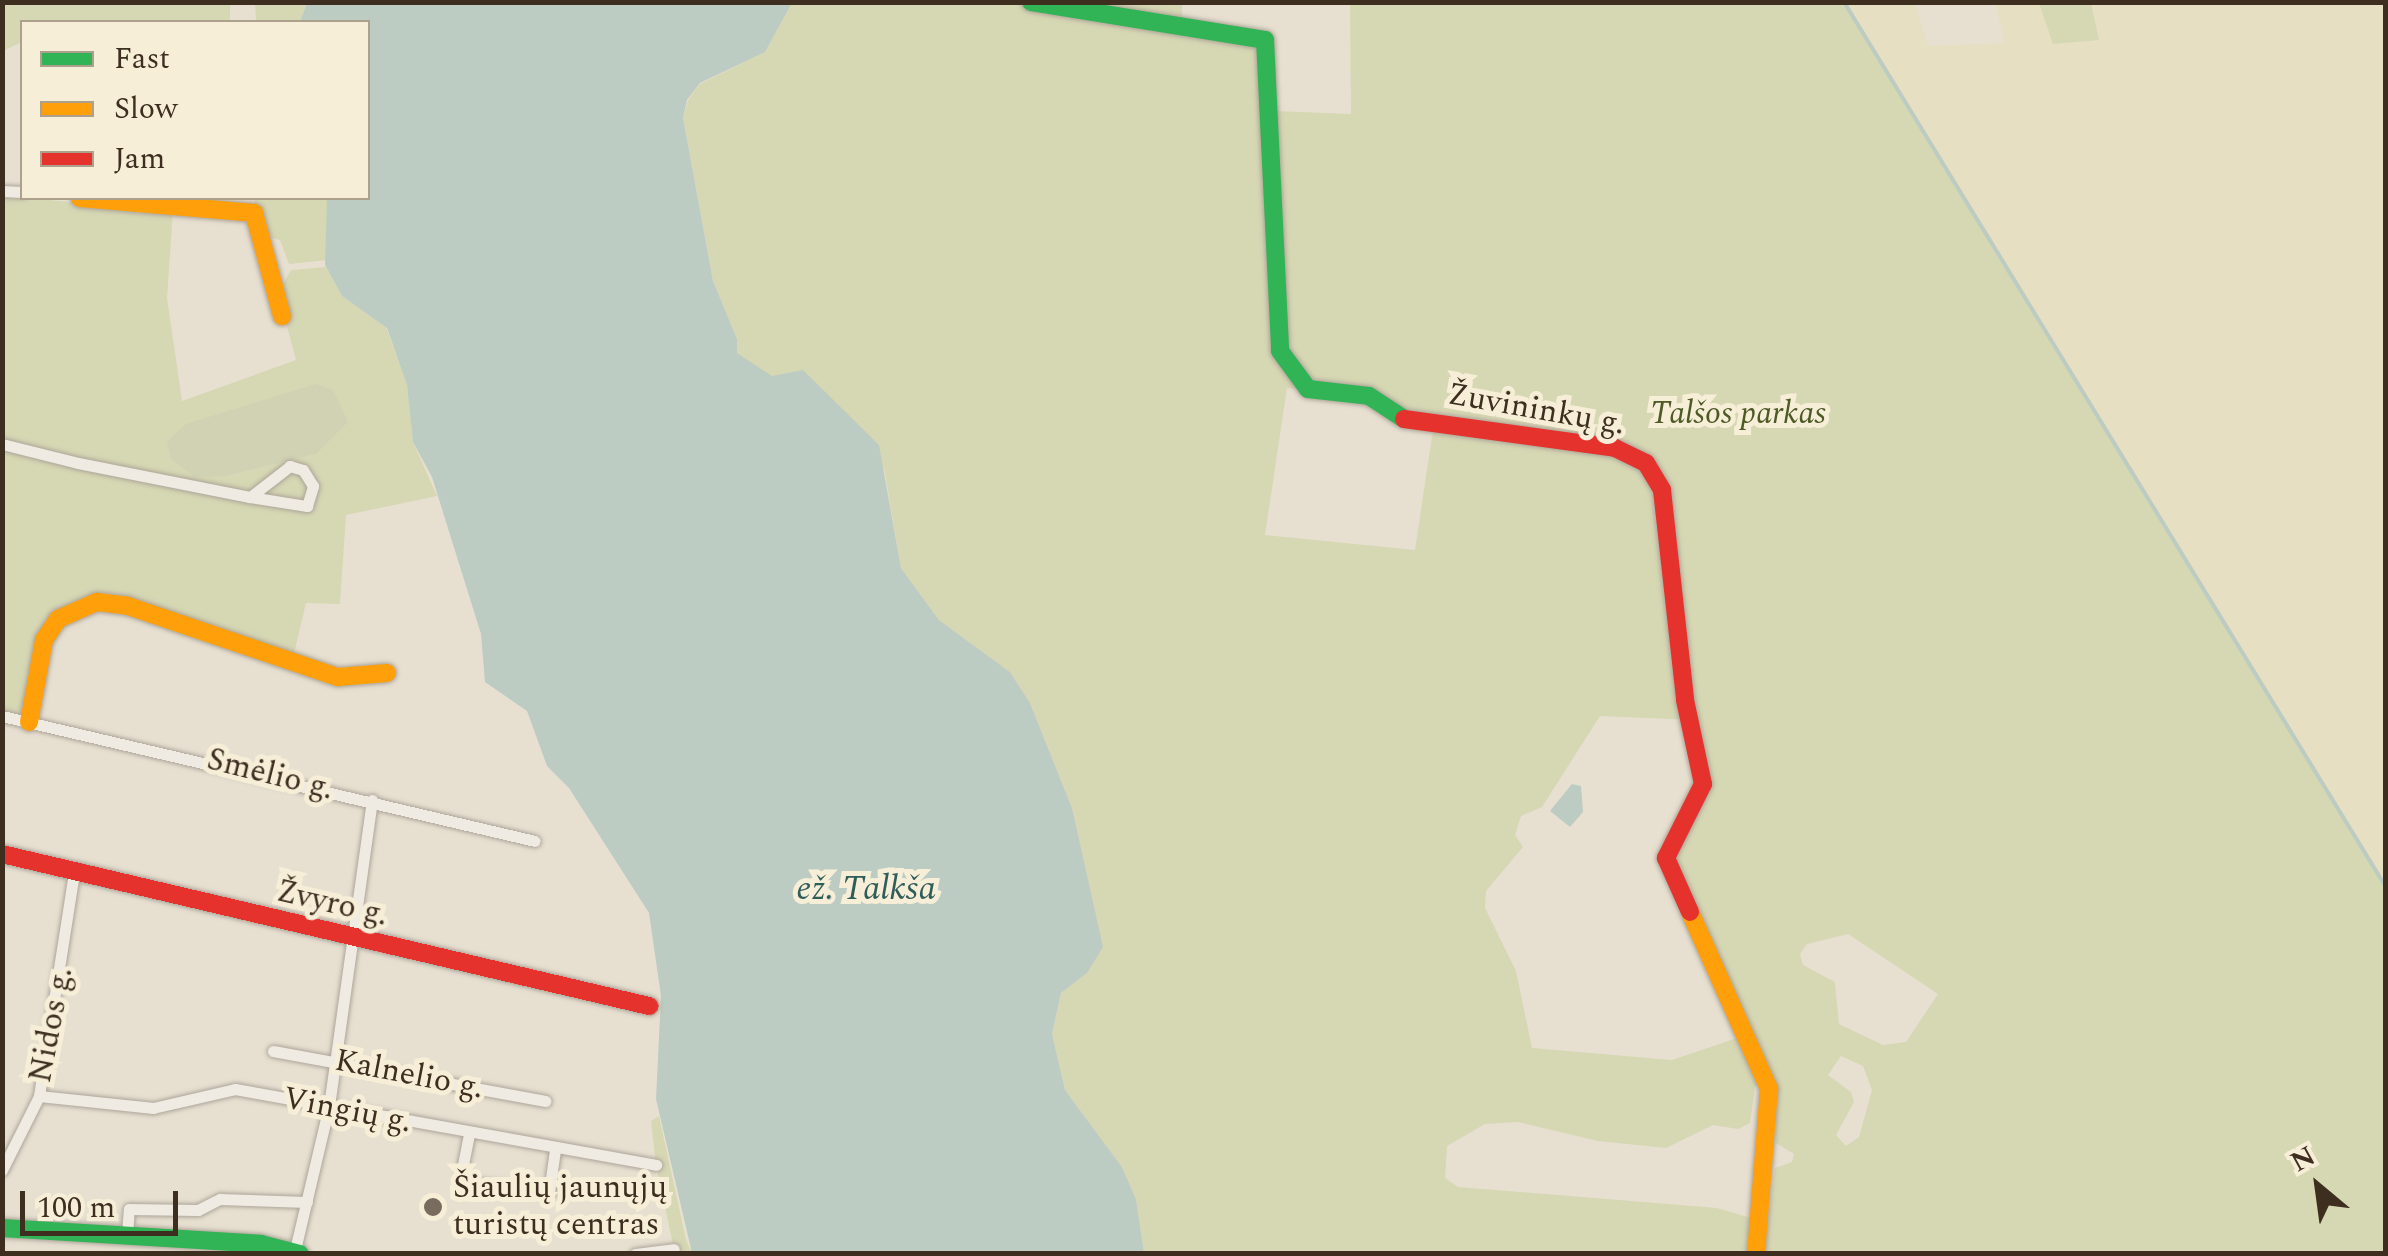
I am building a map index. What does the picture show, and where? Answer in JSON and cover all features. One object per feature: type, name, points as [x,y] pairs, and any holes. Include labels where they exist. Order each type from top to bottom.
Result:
[{"type":"street","name":"Žuvininkų g.","points":[[1032,2],[1265,40],[1280,351],[1308,389],[1370,396],[1395,418],[1615,448],[1646,464],[1662,490],[1684,700],[1703,784],[1666,858],[1769,1090],[1756,1254]]},
{"type":"street","points":[[103,200],[254,213],[282,316]]},
{"type":"street","points":[[2,444],[250,496],[308,506],[313,486],[303,470],[290,466],[250,496]]},
{"type":"street","points":[[29,722],[44,640],[58,619],[97,602],[128,606],[338,677],[387,672]]},
{"type":"street","name":"Smėlio g.","points":[[2,716],[535,841]]},
{"type":"street","points":[[2,1228],[127,1235],[296,1252],[328,1106],[372,800]]},
{"type":"street","name":"Žvyro g.","points":[[2,854],[352,940],[648,1006]]},
{"type":"street","name":"Nidos g.","points":[[2,1170],[39,1096],[74,873]]},
{"type":"street","name":"Kalnelio g.","points":[[273,1051],[545,1101]]},
{"type":"street","name":"Vingių g.","points":[[39,1096],[152,1108],[235,1089],[555,1150],[656,1165]]},
{"type":"street","points":[[469,1134],[462,1171],[471,1182],[549,1192],[555,1150]]},
{"type":"street","points":[[127,1235],[129,1209],[198,1210],[220,1199],[307,1202]]},
{"type":"street","points":[[635,1254],[674,1249]]},
{"type":"shaded area","points":[[1844,3],[1915,3],[1928,46],[2005,43],[1995,3],[2039,3],[2054,44],[2099,40],[2091,3],[2385,3],[2385,887]]},
{"type":"green space","points":[[2,3],[230,3],[230,20],[20,20],[20,43],[3,51]]},
{"type":"green space","points":[[255,3],[307,3],[301,20],[256,20]]},
{"type":"green space","name":"Talšos parkas","points":[[792,3],[1182,3],[1182,21],[1268,32],[1275,111],[1351,114],[1350,3],[1844,3],[2385,887],[2385,1253],[1144,1253],[1136,1199],[1122,1167],[1065,1090],[1052,1034],[1061,993],[1087,973],[1083,864],[1072,808],[1030,703],[1010,672],[939,620],[901,568],[884,468],[736,353],[737,339],[713,281],[683,118],[688,100],[700,84],[765,52]],"holes":[[[1287,388],[1369,396],[1395,418],[1434,423],[1415,550],[1265,535]],[[1600,716],[1693,720],[1700,798],[1669,869],[1746,1035],[1672,1060],[1532,1048],[1516,971],[1485,908],[1486,891],[1523,847],[1515,835],[1521,816],[1542,807]],[[1848,934],[1938,994],[1906,1042],[1883,1045],[1839,1024],[1835,982],[1803,965],[1800,954],[1807,944]],[[1841,1056],[1863,1066],[1872,1090],[1859,1137],[1846,1146],[1836,1135],[1854,1102],[1851,1092],[1828,1075]],[[1755,1086],[1774,1088],[1776,1143],[1794,1154],[1792,1162],[1775,1168],[1768,1223],[1717,1208],[1458,1187],[1445,1178],[1447,1146],[1485,1124],[1518,1122],[1598,1141],[1666,1148],[1713,1125],[1738,1129],[1750,1123]]]},
{"type":"green space","points":[[2039,3],[2091,3],[2099,40],[2053,44]]},
{"type":"green space","points":[[3,196],[173,211],[167,298],[182,401],[296,360],[278,293],[291,270],[326,267],[342,296],[386,327],[407,384],[413,442],[437,496],[346,515],[340,604],[306,603],[292,662],[97,602],[58,619],[29,722],[3,716]],"holes":[[[333,391],[316,454],[227,476]]]},
{"type":"green space","points":[[254,200],[327,200],[327,260],[289,264],[280,240],[263,236]]},
{"type":"green space","points":[[316,384],[333,390],[348,422],[316,454],[227,476],[195,477],[171,459],[167,442],[186,424]]},
{"type":"green space","points":[[659,1116],[692,1253],[674,1249],[651,1121]]},
{"type":"water","name":"ež. Talkša","points":[[307,3],[792,3],[765,52],[700,83],[687,100],[683,118],[713,281],[737,339],[737,353],[772,376],[803,370],[879,445],[901,568],[939,620],[1010,672],[1030,703],[1072,808],[1103,947],[1087,973],[1061,993],[1052,1034],[1065,1090],[1122,1167],[1136,1199],[1144,1253],[692,1253],[656,1099],[661,996],[649,913],[569,788],[547,766],[527,711],[485,682],[481,634],[432,477],[413,442],[407,385],[387,328],[342,296],[325,265],[327,200],[370,200],[370,20],[301,20]]},
{"type":"water","points":[[1572,784],[1581,786],[1583,812],[1570,827],[1550,811]]},
{"type":"waterway","points":[[1844,2],[2386,887]]},
{"type":"traffic: fast","points":[[1031,2],[1265,40],[1280,351],[1308,389],[1369,396],[1404,419]]},
{"type":"traffic: fast","points":[[2,1228],[261,1244],[300,1254]]},
{"type":"traffic: slow","points":[[103,200],[254,213],[282,316]]},
{"type":"traffic: slow","points":[[29,722],[44,640],[58,619],[97,602],[128,606],[338,677],[387,673]]},
{"type":"traffic: slow","points":[[1690,912],[1769,1089],[1756,1254]]},
{"type":"traffic: jam","points":[[1404,419],[1615,448],[1646,463],[1662,490],[1685,700],[1703,784],[1666,858],[1690,912]]},
{"type":"traffic: jam","points":[[2,854],[649,1006]]},
{"type":"place","name":"Šiaulių jaunųjų turistų centras","points":[[433,1207]]}]
